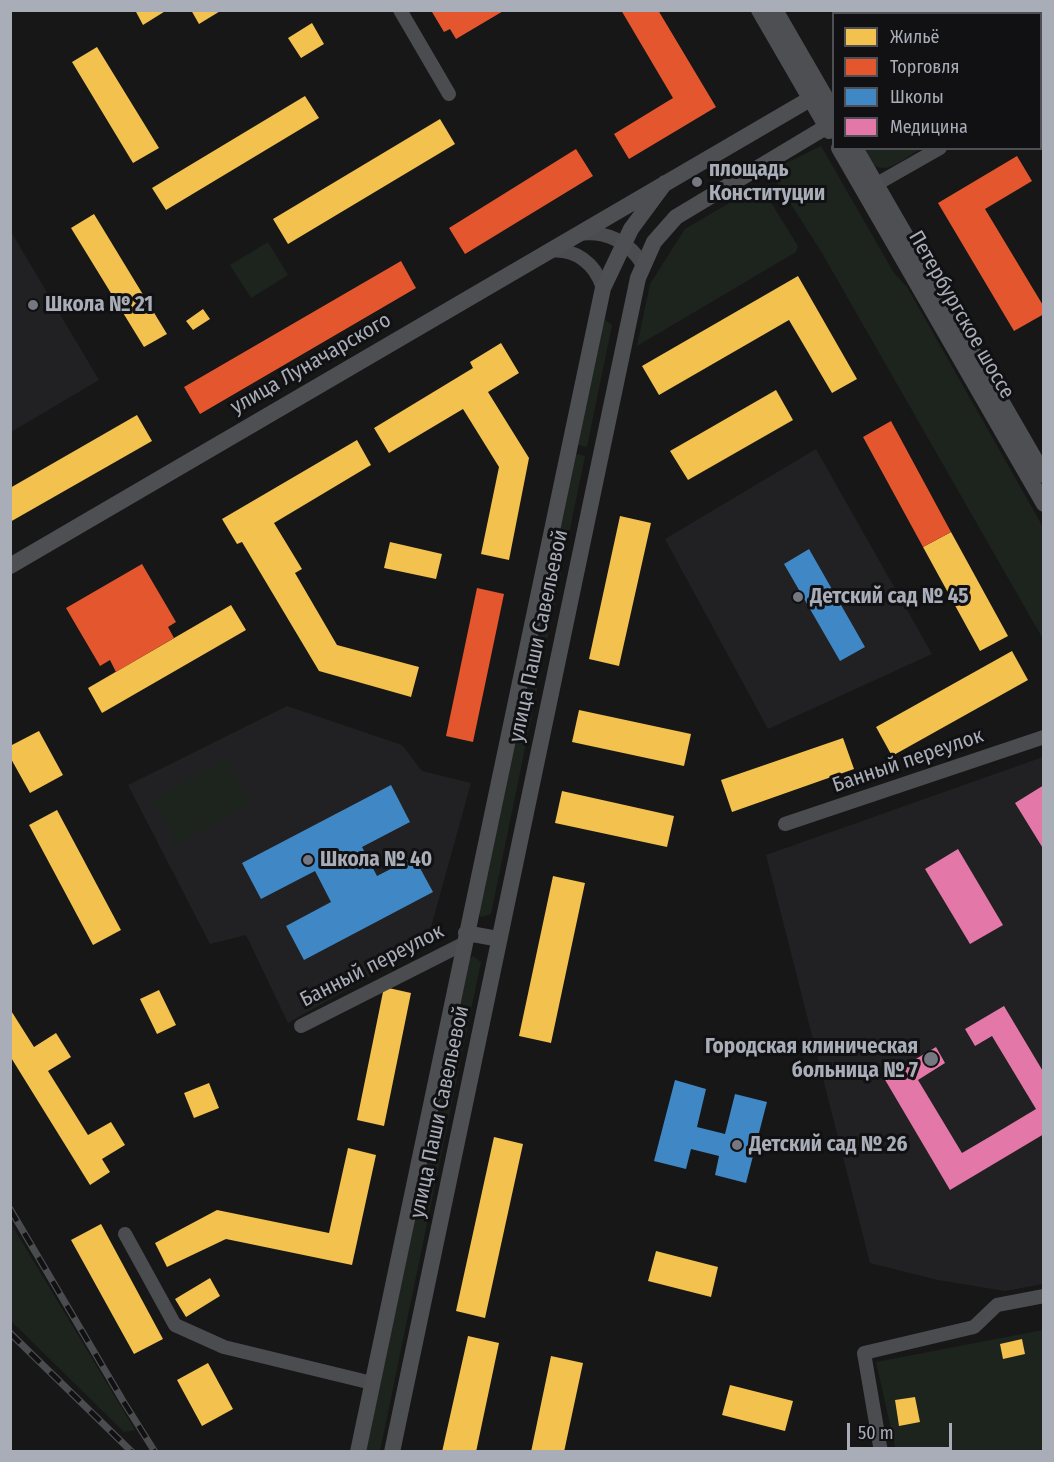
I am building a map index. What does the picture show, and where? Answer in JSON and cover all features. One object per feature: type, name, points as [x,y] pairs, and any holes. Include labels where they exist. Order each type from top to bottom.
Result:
[{"type":"main road","points":[[759,10],[827,109]]},
{"type":"main road","points":[[775,10],[827,109]]},
{"type":"main road","name":"улица Паши Савельевой","points":[[634,201],[665,183],[827,109]]},
{"type":"main road","name":"улица Паши Савельевой","points":[[392,1452],[632,297],[643,265],[661,233],[682,212],[827,109]]},
{"type":"main road","name":"Петербургское шоссе","points":[[841,150],[870,188],[1044,475]]},
{"type":"main road","name":"Петербургское шоссе","points":[[856,150],[870,188],[1044,504]]},
{"type":"main road","name":"улица Паши Савельевой","points":[[358,1452],[464,939],[603,288],[623,243],[665,183]]},
{"type":"main road","name":"улица Луначарского","points":[[10,566],[634,201]]},
{"type":"main road","points":[[464,939],[499,939]]},
{"type":"street","points":[[400,10],[449,94]]},
{"type":"street","points":[[870,188],[936,150]]},
{"type":"street","points":[[573,236],[601,234],[623,243],[643,265]]},
{"type":"street","points":[[547,251],[565,251],[582,258],[595,271],[603,288]]},
{"type":"street","name":"Банный переулок","points":[[785,824],[1044,737]]},
{"type":"street","name":"Банный переулок","points":[[301,1026],[464,939]]},
{"type":"street","points":[[125,1234],[175,1325],[224,1347],[372,1383]]},
{"type":"street","points":[[881,1452],[864,1353],[974,1327],[997,1305],[1044,1296]]},
{"type":"shaded area","points":[[1043,11],[1042,79],[1042,12],[990,12]]},
{"type":"shaded area","points":[[821,146],[894,273],[907,287],[1043,527],[1043,639],[822,253],[773,176],[774,169]]},
{"type":"shaded area","points":[[862,150],[919,150],[888,167],[881,168],[868,159]]},
{"type":"shaded area","points":[[760,185],[798,246],[796,252],[637,346],[650,284],[685,229]]},
{"type":"shaded area","name":"Школа № 21","points":[[10,230],[99,380],[11,432],[10,432]]},
{"type":"shaded area","points":[[268,242],[288,275],[251,298],[230,265]]},
{"type":"shaded area","points":[[604,319],[612,325],[587,447],[574,444]]},
{"type":"shaded area","name":"Детский сад № 45","points":[[816,449],[932,654],[768,729],[665,539]]},
{"type":"shaded area","points":[[572,453],[585,456],[491,914],[481,917],[478,911]]},
{"type":"shaded area","name":"Школа № 40","points":[[287,706],[402,745],[422,771],[471,783],[426,945],[288,1023],[246,935],[210,944],[128,785]]},
{"type":"shaded area","name":"Городская клиническая больница № 7","points":[[1043,757],[1043,1284],[1005,1291],[938,1280],[870,1263],[766,855]]},
{"type":"shaded area","points":[[226,759],[251,804],[177,844],[153,799]]},
{"type":"shaded area","points":[[473,956],[481,962],[380,1451],[366,1452],[468,960]]},
{"type":"shaded area","points":[[10,1222],[135,1430],[124,1432],[11,1321]]},
{"type":"shaded area","points":[[1043,1330],[1043,1451],[896,1451],[876,1362]]},
{"type":"building: Жильё","points":[[135,10],[167,10],[143,25]]},
{"type":"building: Жильё","points":[[191,10],[222,10],[199,24]]},
{"type":"building: Жильё","points":[[312,23],[324,44],[301,58],[288,38]]},
{"type":"building: Жильё","points":[[97,47],[159,148],[133,163],[72,62]]},
{"type":"building: Жильё","points":[[305,96],[319,118],[166,210],[152,188]]},
{"type":"building: Жильё","points":[[440,119],[455,144],[288,244],[273,219]]},
{"type":"building: Жильё","points":[[94,214],[167,334],[144,347],[71,228]]},
{"type":"building: Жильё","points":[[798,276],[857,379],[832,393],[789,320],[659,395],[642,366]]},
{"type":"building: Жильё","points":[[203,309],[210,319],[193,330],[186,321]]},
{"type":"building: Жильё","points":[[501,343],[519,373],[488,392],[529,458],[509,560],[481,554],[499,467],[463,409],[389,453],[374,428],[473,368],[470,362]]},
{"type":"building: Жильё","points":[[776,390],[793,420],[688,480],[670,451]]},
{"type":"building: Жильё","points":[[137,415],[152,441],[10,522],[10,488]]},
{"type":"building: Жильё","points":[[357,440],[371,465],[274,523],[302,569],[295,573],[337,645],[419,667],[411,697],[319,671],[242,542],[237,544],[222,519]]},
{"type":"building: Жильё","points":[[620,516],[651,523],[619,666],[589,659]]},
{"type":"building: Жильё","points":[[951,532],[1008,636],[980,651],[923,547]]},
{"type":"building: Жильё","points":[[390,542],[442,554],[436,579],[384,568]]},
{"type":"building: Жильё","points":[[231,605],[246,630],[102,713],[88,688]]},
{"type":"building: Жильё","points":[[1012,651],[1028,680],[892,756],[876,727]]},
{"type":"building: Жильё","points":[[579,710],[691,734],[684,766],[572,742]]},
{"type":"building: Жильё","points":[[39,731],[63,775],[30,793],[10,757],[10,746]]},
{"type":"building: Жильё","points":[[843,738],[854,769],[732,812],[721,780]]},
{"type":"building: Жильё","points":[[562,791],[674,816],[667,847],[555,823]]},
{"type":"building: Жильё","points":[[57,810],[121,930],[93,945],[29,825]]},
{"type":"building: Жильё","points":[[553,876],[585,883],[551,1043],[519,1036]]},
{"type":"building: Жильё","points":[[384,987],[411,993],[384,1126],[357,1120]]},
{"type":"building: Жильё","points":[[159,990],[176,1025],[157,1034],[140,999]]},
{"type":"building: Жильё","points":[[10,1009],[34,1047],[56,1033],[71,1057],[48,1071],[88,1135],[111,1122],[125,1145],[102,1159],[110,1172],[90,1185],[10,1056]]},
{"type":"building: Жильё","points":[[209,1083],[219,1108],[194,1118],[184,1093]]},
{"type":"building: Жильё","points":[[494,1137],[523,1144],[485,1318],[456,1311]]},
{"type":"building: Жильё","points":[[348,1148],[376,1155],[352,1265],[226,1239],[167,1267],[155,1243],[217,1210],[329,1233]]},
{"type":"building: Жильё","points":[[101,1224],[163,1339],[134,1354],[71,1240]]},
{"type":"building: Жильё","points":[[656,1251],[718,1267],[711,1297],[648,1281]]},
{"type":"building: Жильё","points":[[210,1278],[220,1296],[186,1317],[175,1299]]},
{"type":"building: Жильё","points":[[468,1336],[499,1343],[476,1452],[442,1452]]},
{"type":"building: Жильё","points":[[1022,1339],[1025,1354],[1003,1359],[1000,1344]]},
{"type":"building: Жильё","points":[[551,1356],[583,1363],[564,1452],[531,1452]]},
{"type":"building: Жильё","points":[[208,1363],[233,1409],[202,1426],[177,1380]]},
{"type":"building: Жильё","points":[[730,1385],[793,1401],[785,1431],[722,1415]]},
{"type":"building: Жильё","points":[[915,1397],[920,1422],[899,1426],[895,1400]]},
{"type":"building: Торговля","points":[[435,10],[505,10],[456,39],[450,29],[444,32],[432,12]]},
{"type":"building: Торговля","points":[[621,10],[658,10],[716,107],[629,159],[614,134],[673,98]]},
{"type":"building: Торговля","points":[[837,10],[865,10],[866,12],[838,12]]},
{"type":"building: Торговля","points":[[576,149],[593,176],[465,254],[449,228]]},
{"type":"building: Торговля","points":[[1017,156],[1032,181],[985,209],[1044,307],[1044,314],[1014,331],[938,203]]},
{"type":"building: Торговля","points":[[401,261],[416,288],[200,414],[184,387]]},
{"type":"building: Торговля","points":[[891,421],[951,532],[923,547],[863,437]]},
{"type":"building: Торговля","points":[[142,564],[176,622],[168,627],[174,638],[116,672],[110,660],[100,666],[66,608]]},
{"type":"building: Торговля","points":[[477,588],[504,594],[473,742],[446,736]]},
{"type":"building: Школы","points":[[809,549],[865,647],[840,661],[784,564]]},
{"type":"building: Школы","points":[[391,785],[410,822],[362,847],[377,876],[414,857],[433,892],[304,960],[286,926],[331,902],[315,871],[261,899],[242,863]]},
{"type":"building: Школы","points":[[675,1080],[706,1089],[697,1127],[725,1134],[735,1094],[767,1102],[746,1183],[715,1175],[719,1156],[691,1149],[686,1169],[654,1161]]},
{"type":"building: Медицина","points":[[1044,785],[1044,850],[1015,803]]},
{"type":"building: Медицина","points":[[958,849],[1003,925],[970,944],[925,869]]},
{"type":"building: Медицина","points":[[1004,1006],[1044,1073],[1044,1134],[950,1190],[884,1078],[936,1047],[945,1063],[918,1080],[962,1153],[1036,1109],[992,1036],[975,1046],[965,1029]]},
{"type":"railway","points":[[10,1209],[155,1452]]},
{"type":"railway","points":[[10,1333],[132,1452]]},
{"type":"place","name":"площадь Конституции","points":[[697,182]]},
{"type":"place","name":"Школа № 21","points":[[33,305]]},
{"type":"place","name":"Детский сад № 45","points":[[798,597]]},
{"type":"place","name":"Школа № 40","points":[[308,860]]},
{"type":"place","name":"Городская клиническая больница № 7","points":[[931,1059]]},
{"type":"place","name":"Детский сад № 26","points":[[737,1145]]}]
